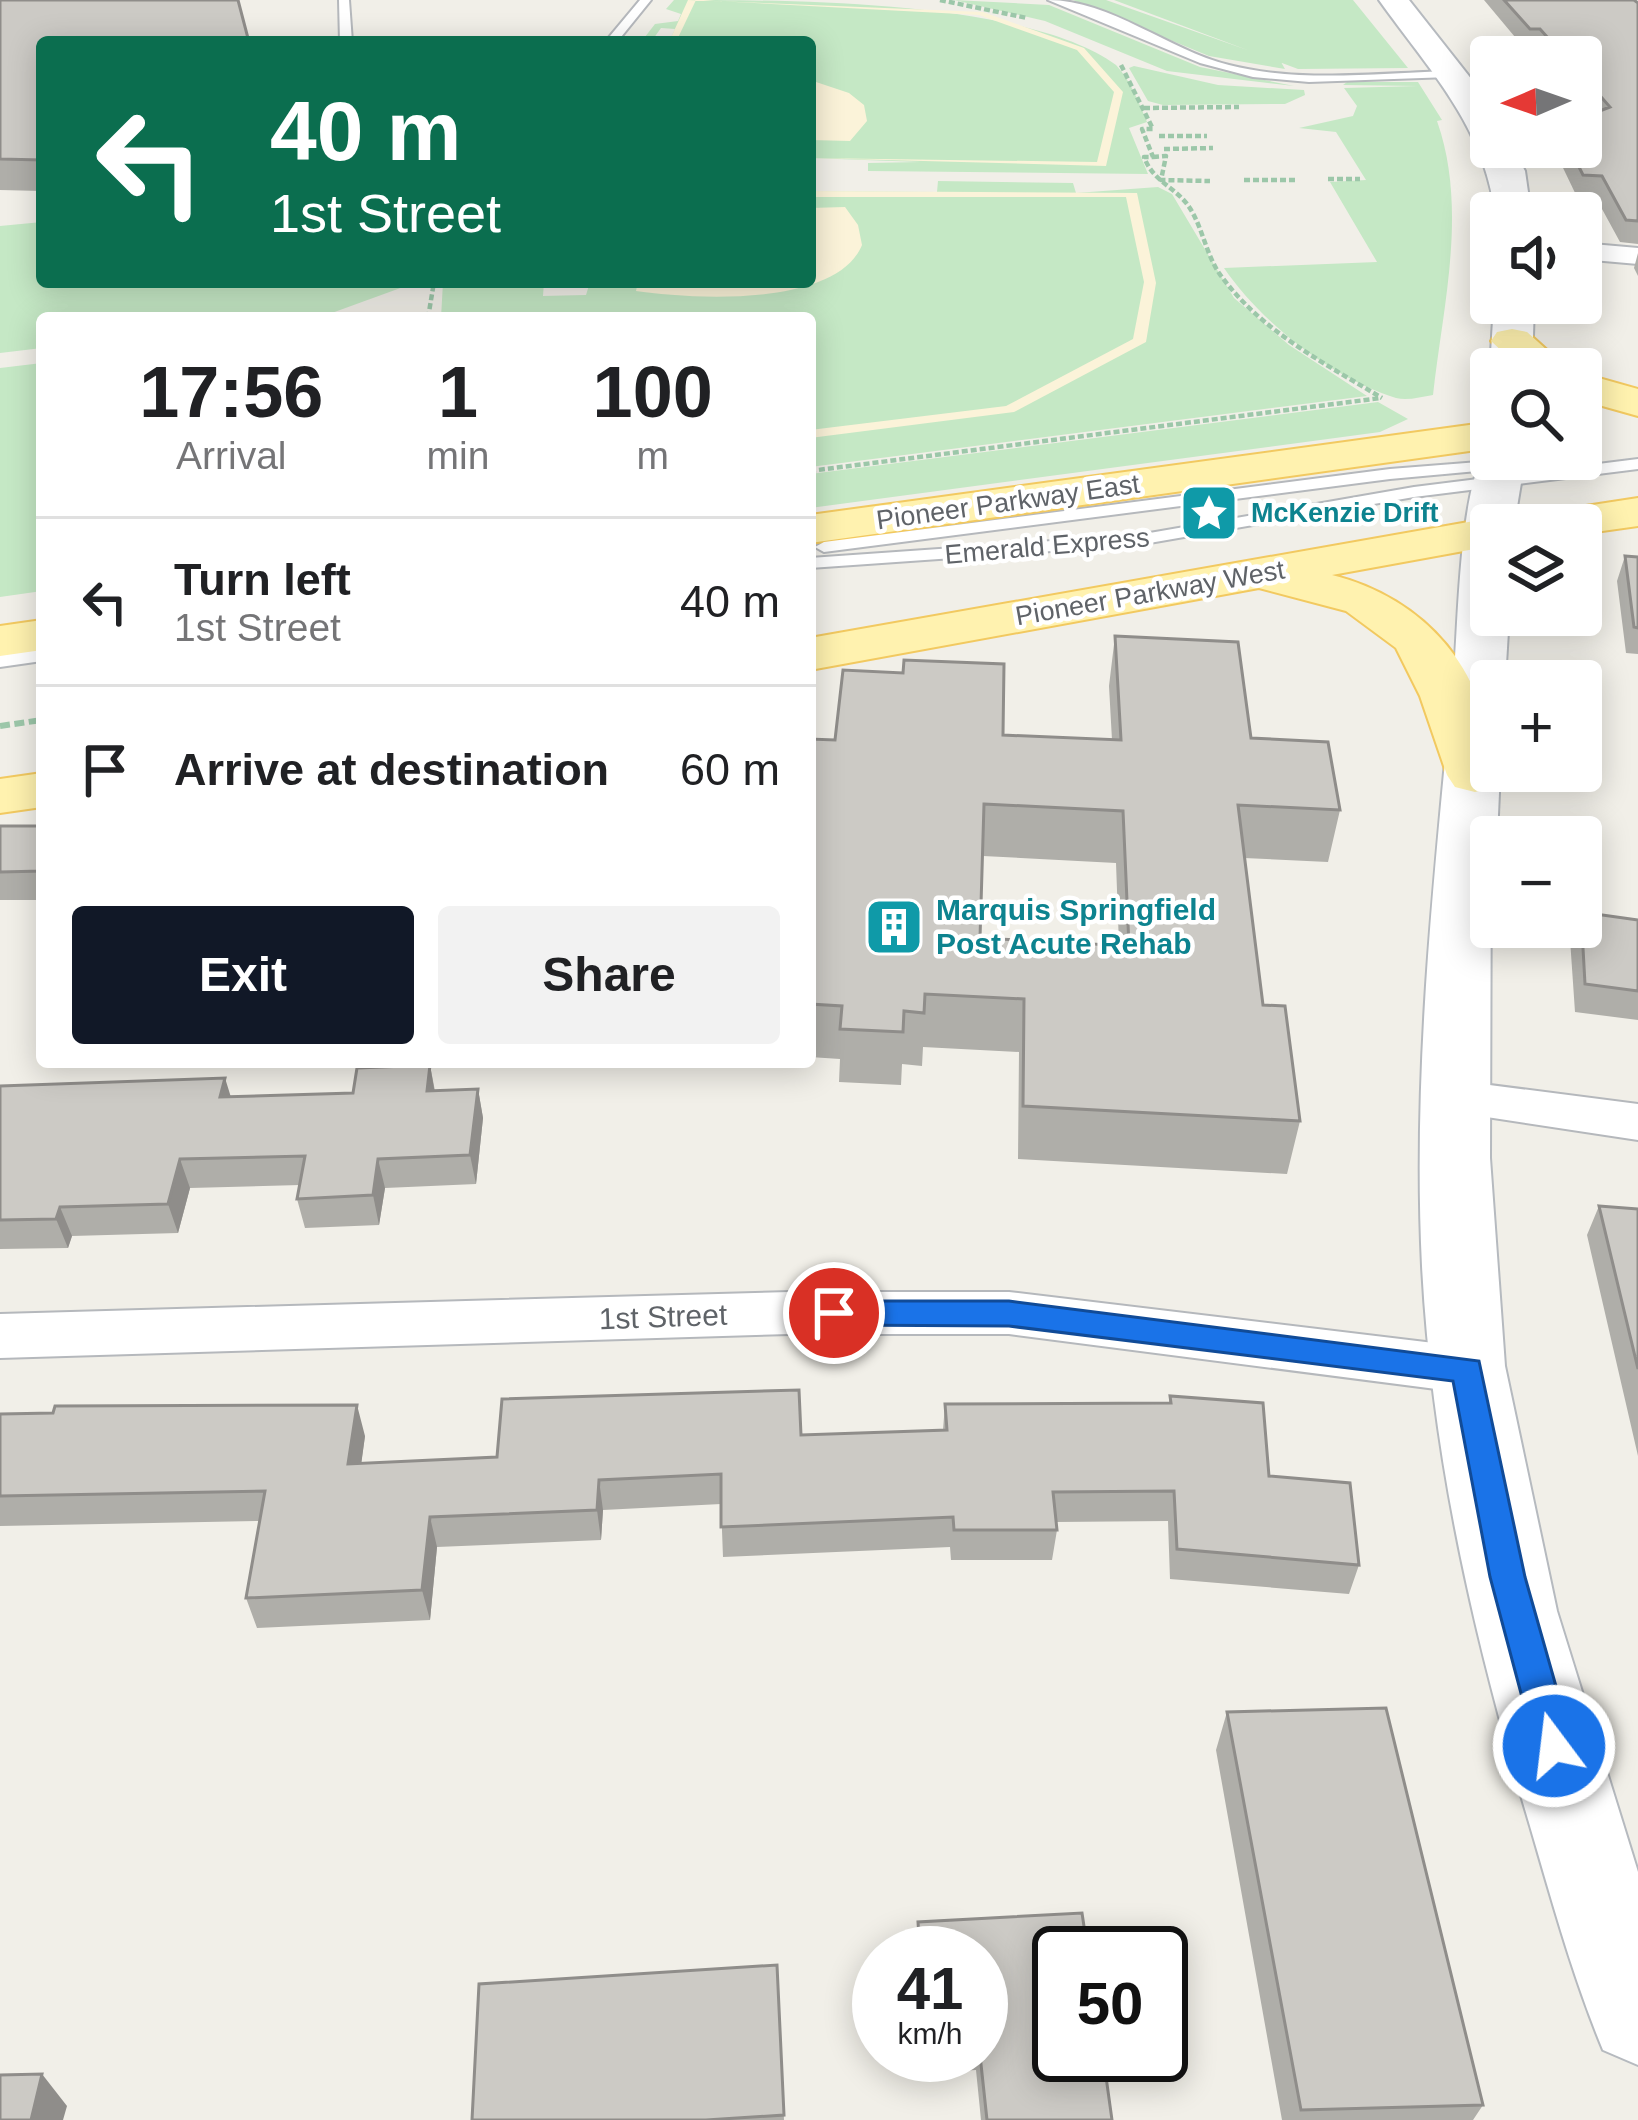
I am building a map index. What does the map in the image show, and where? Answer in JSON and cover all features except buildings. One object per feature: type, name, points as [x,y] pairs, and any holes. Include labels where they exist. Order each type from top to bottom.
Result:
[{"type":"main road","points":[[1394,0],[1470,105]]},
{"type":"main road","points":[[1602,392],[1638,403]]},
{"type":"main road","points":[[1602,420],[1638,416]]},
{"type":"main road","name":"Pioneer Parkway East","points":[[816,528],[1470,463]]},
{"type":"main road","points":[[1602,517],[1638,512]]},
{"type":"main road","name":"Pioneer Parkway West","points":[[816,653],[1470,537]]},
{"type":"main road","points":[[1192,586],[1270,580],[1313,584],[1366,599],[1397,617],[1426,649],[1445,686],[1470,760]]},
{"type":"main road","points":[[0,640],[36,636]]},
{"type":"main road","points":[[0,796],[36,791]]},
{"type":"main road","points":[[1474,792],[1451,1097],[1467,1370],[1507,1577],[1577,1831],[1638,2015]]},
{"type":"street","points":[[1602,253],[1638,256]]},
{"type":"street","points":[[1451,1097],[1638,1122]]},
{"type":"street","name":"1st Street","points":[[0,1336],[790,1313],[1009,1313],[1467,1370]]},
{"type":"lane","points":[[344,0],[346,36]]},
{"type":"lane","points":[[616,36],[646,0]]},
{"type":"lane","points":[[1052,0],[1228,69],[1280,75],[1450,74]]},
{"type":"lane","name":"Emerald Express","points":[[1602,454],[1638,452]]},
{"type":"lane","name":"Emerald Express","points":[[1602,463],[1638,464]]},
{"type":"lane","name":"Emerald Express","points":[[816,548],[1470,464]]},
{"type":"lane","name":"Emerald Express","points":[[816,563],[1138,541],[1470,466]]},
{"type":"lane","points":[[0,661],[36,656]]},
{"type":"lane","points":[[0,674],[36,669]]},
{"type":"path","points":[[1111,56],[1132,79],[1153,129],[1142,129],[1153,157]]},
{"type":"path","points":[[1159,136],[1208,136]]},
{"type":"path","points":[[1164,149],[1213,148]]},
{"type":"path","points":[[1161,180],[1166,156],[1144,157],[1150,173],[1188,205],[1217,270],[1248,307],[1292,344],[1396,404]]},
{"type":"path","points":[[1328,179],[1360,179]]},
{"type":"path","points":[[1161,180],[1210,181]]},
{"type":"path","points":[[1244,181],[1295,180]]},
{"type":"path","points":[[816,470],[1381,398]]},
{"type":"path","points":[[0,726],[36,721]]},
{"type":"green space","points":[[674,0],[906,8],[1026,27],[1076,44],[1116,65],[1130,85],[1147,122],[1129,128],[1148,174],[868,171],[868,163],[920,162],[816,158],[816,36],[672,36],[675,29],[661,28],[655,36],[646,36],[655,24],[678,21],[681,14],[666,9]]},
{"type":"green space","points":[[954,0],[1049,5],[1200,67],[1294,86],[1167,71],[1045,21]]},
{"type":"green space","points":[[1073,0],[1106,0],[1281,62],[1285,69],[1209,56]]},
{"type":"green space","points":[[1114,0],[1353,0],[1408,68],[1298,69]]},
{"type":"green space","points":[[1129,68],[1218,85],[1304,90],[1305,95],[1285,104],[1163,105],[1148,101]]},
{"type":"green space","points":[[1418,82],[1442,120],[1437,121],[1451,188],[1452,223],[1433,395],[1396,398],[1347,377],[1278,328],[1224,268],[1377,262],[1330,182],[1366,180],[1336,132],[1299,128],[1353,116],[1357,106],[1344,88],[1418,86],[1343,85]]},
{"type":"green space","points":[[938,181],[1073,183],[1076,193],[1158,187],[1172,194],[1234,298],[1289,345],[1367,396],[816,466],[816,312],[441,312],[443,288],[544,288],[543,296],[586,295],[588,288],[816,288],[816,191],[937,192]]},
{"type":"green space","points":[[36,223],[36,288],[400,288],[334,312],[36,312],[36,349],[0,353],[0,226]]},
{"type":"green space","points":[[36,364],[36,592],[0,597],[0,368]]},
{"type":"green space","points":[[1378,402],[1408,419],[1380,432],[816,507],[816,473]]},
{"type":"sand","points":[[688,0],[696,0],[679,36],[672,36]]},
{"type":"sand","points":[[722,1],[983,12],[1084,48],[1123,92],[1106,166],[816,158],[1097,162],[1114,92],[1077,50],[979,15]]},
{"type":"sand","points":[[816,82],[849,93],[864,105],[867,121],[850,141],[816,140]]},
{"type":"sand","points":[[816,191],[1137,193],[1156,283],[1146,342],[1014,412],[816,437],[816,429],[1006,406],[1133,339],[1144,282],[1126,197],[816,197]]},
{"type":"sand","points":[[845,207],[858,225],[862,245],[847,265],[816,282],[816,208]]},
{"type":"sand","points":[[637,288],[797,288],[725,297]]},
{"type":"place","name":"McKenzie Drift","points":[[1209,513]]},
{"type":"place","name":"Marquis Springfield Post Acute Rehab","points":[[894,927]]},
{"type":"route","points":[[834,1313],[1009,1313],[1467,1370],[1507,1577],[1554,1746]]}]
